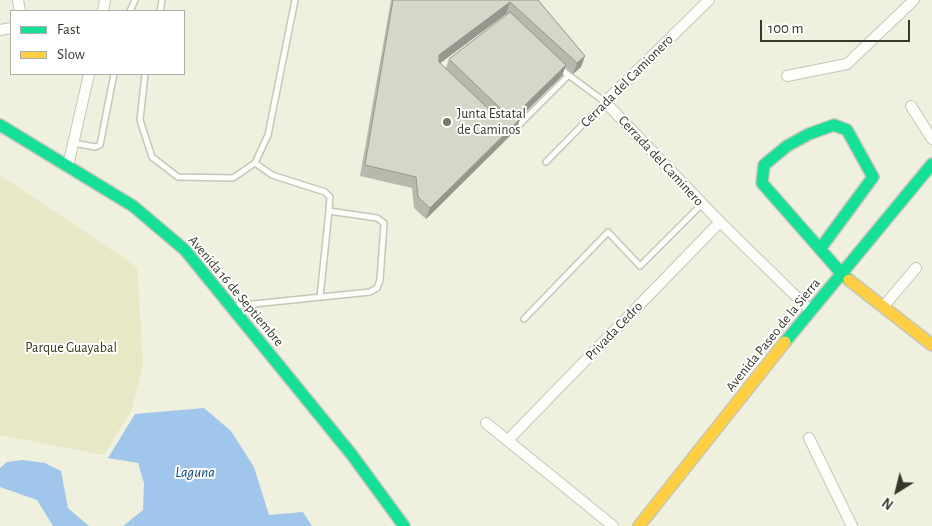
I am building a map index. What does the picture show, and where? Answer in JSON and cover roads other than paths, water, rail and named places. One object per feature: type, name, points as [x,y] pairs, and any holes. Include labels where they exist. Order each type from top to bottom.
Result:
[{"type":"main road","name":"Avenida 16 de Septiembre","points":[[0,124],[132,206],[185,250],[352,455],[404,526]]},
{"type":"main road","points":[[820,249],[873,177],[847,130],[834,126],[809,134],[787,146],[764,165],[762,183],[820,249],[842,274],[932,345]]},
{"type":"main road","name":"Avenida Paseo de la Sierra","points":[[639,526],[811,311],[932,164]]},
{"type":"street","name":"Cerrada del Camionero","points":[[605,102],[709,0]]},
{"type":"street","points":[[787,76],[847,64],[914,0]]},
{"type":"street","points":[[68,166],[89,75]]},
{"type":"street","name":"Cerrada del Caminero","points":[[605,102],[702,204],[811,311]]},
{"type":"street","points":[[911,106],[932,139]]},
{"type":"street","name":"Privada Cedro","points":[[508,440],[720,222]]},
{"type":"street","points":[[884,306],[916,268]]},
{"type":"street","points":[[486,423],[613,526]]},
{"type":"street","points":[[810,438],[852,526]]},
{"type":"lane","points":[[145,75],[140,120],[152,157],[178,178],[233,178],[255,163],[268,135],[295,0]]},
{"type":"lane","name":"Cerrada del Caminero","points":[[554,63],[568,76],[605,102]]},
{"type":"lane","points":[[74,143],[95,147],[100,145],[114,75]]},
{"type":"lane","points":[[503,124],[518,126],[568,76]]},
{"type":"lane","name":"Cerrada del Camionero","points":[[546,162],[605,102]]},
{"type":"lane","points":[[255,163],[272,175],[325,192],[330,197],[320,297]]},
{"type":"lane","points":[[524,319],[608,232],[640,266],[702,204]]},
{"type":"lane","points":[[231,306],[370,292],[377,288],[380,280],[384,223],[377,218],[329,211]]},
{"type":"water","name":"Laguna","points":[[204,408],[231,431],[254,467],[269,515],[303,512],[312,526],[123,526],[143,510],[144,483],[138,463],[108,458],[135,414]]},
{"type":"water","points":[[23,460],[45,463],[61,471],[68,508],[89,526],[53,526],[37,500],[0,487],[0,468],[7,462]]},
{"type":"place","name":"Junta Estatal de Caminos","points":[[447,122]]},
{"type":"park label","name":"Parque Guayabal","points":[[71,348]]}]
